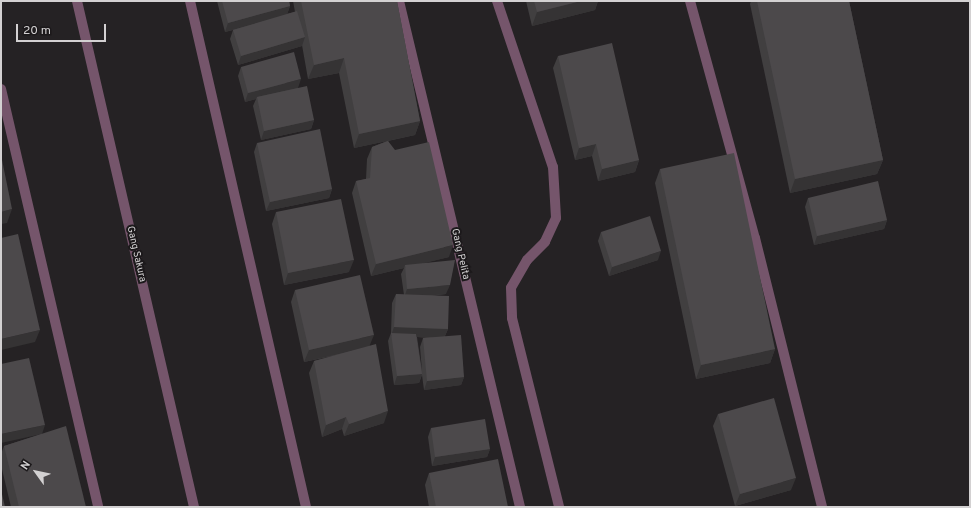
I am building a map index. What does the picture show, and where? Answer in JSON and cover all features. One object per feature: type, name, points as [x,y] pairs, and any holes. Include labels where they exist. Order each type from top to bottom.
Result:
[{"type":"street","name":"Gang Sakura","points":[[77,1],[194,507]]},
{"type":"street","points":[[190,1],[306,507]]},
{"type":"street","name":"Gang Pelita","points":[[399,1],[520,507]]},
{"type":"street","points":[[497,1],[553,167],[556,218],[545,242],[527,260],[511,288],[512,318],[559,507]]},
{"type":"street","points":[[690,1],[755,238],[822,507]]},
{"type":"street","points":[[1,89],[98,507]]},
{"type":"building","points":[[222,1],[289,1],[290,6],[228,23]]},
{"type":"building","points":[[301,1],[397,1],[420,121],[359,134],[344,58],[314,65]]},
{"type":"building","points":[[534,1],[581,1],[537,12]]},
{"type":"building","points":[[757,1],[849,1],[883,160],[795,179]]},
{"type":"building","points":[[297,11],[305,37],[241,56],[233,30]]},
{"type":"building","points":[[612,43],[639,160],[602,169],[596,144],[579,148],[558,56]]},
{"type":"building","points":[[294,52],[301,79],[248,93],[241,67]]},
{"type":"building","points":[[307,86],[314,120],[264,131],[257,97]]},
{"type":"building","points":[[320,129],[332,189],[270,202],[257,143]]},
{"type":"building","points":[[388,141],[395,150],[429,142],[453,245],[376,264],[356,181],[370,178],[372,147]]},
{"type":"building","points":[[734,153],[775,349],[701,365],[660,169]]},
{"type":"building","points":[[1,155],[12,209],[1,212]]},
{"type":"building","points":[[878,181],[887,220],[817,236],[808,198]]},
{"type":"building","points":[[341,199],[354,260],[288,273],[276,212]]},
{"type":"building","points":[[650,216],[661,251],[612,267],[601,232]]},
{"type":"building","points":[[18,234],[40,330],[1,339],[1,238]]},
{"type":"building","points":[[455,260],[450,285],[407,289],[405,265]]},
{"type":"building","points":[[360,275],[374,335],[309,350],[295,290]]},
{"type":"building","points":[[396,294],[449,296],[448,329],[394,327]]},
{"type":"building","points":[[391,333],[416,334],[422,374],[397,376]]},
{"type":"building","points":[[461,335],[464,377],[427,381],[423,338]]},
{"type":"building","points":[[376,344],[388,411],[349,424],[346,417],[326,425],[314,361]]},
{"type":"building","points":[[29,358],[45,425],[1,434],[1,364]]},
{"type":"building","points":[[774,398],[796,478],[740,494],[718,414]]},
{"type":"building","points":[[485,419],[490,449],[435,457],[431,428]]},
{"type":"building","points":[[66,426],[86,507],[19,507],[4,446]]},
{"type":"building","points":[[498,459],[508,507],[436,507],[429,473]]},
{"type":"building","points":[[1,490],[5,507],[1,507]]}]
